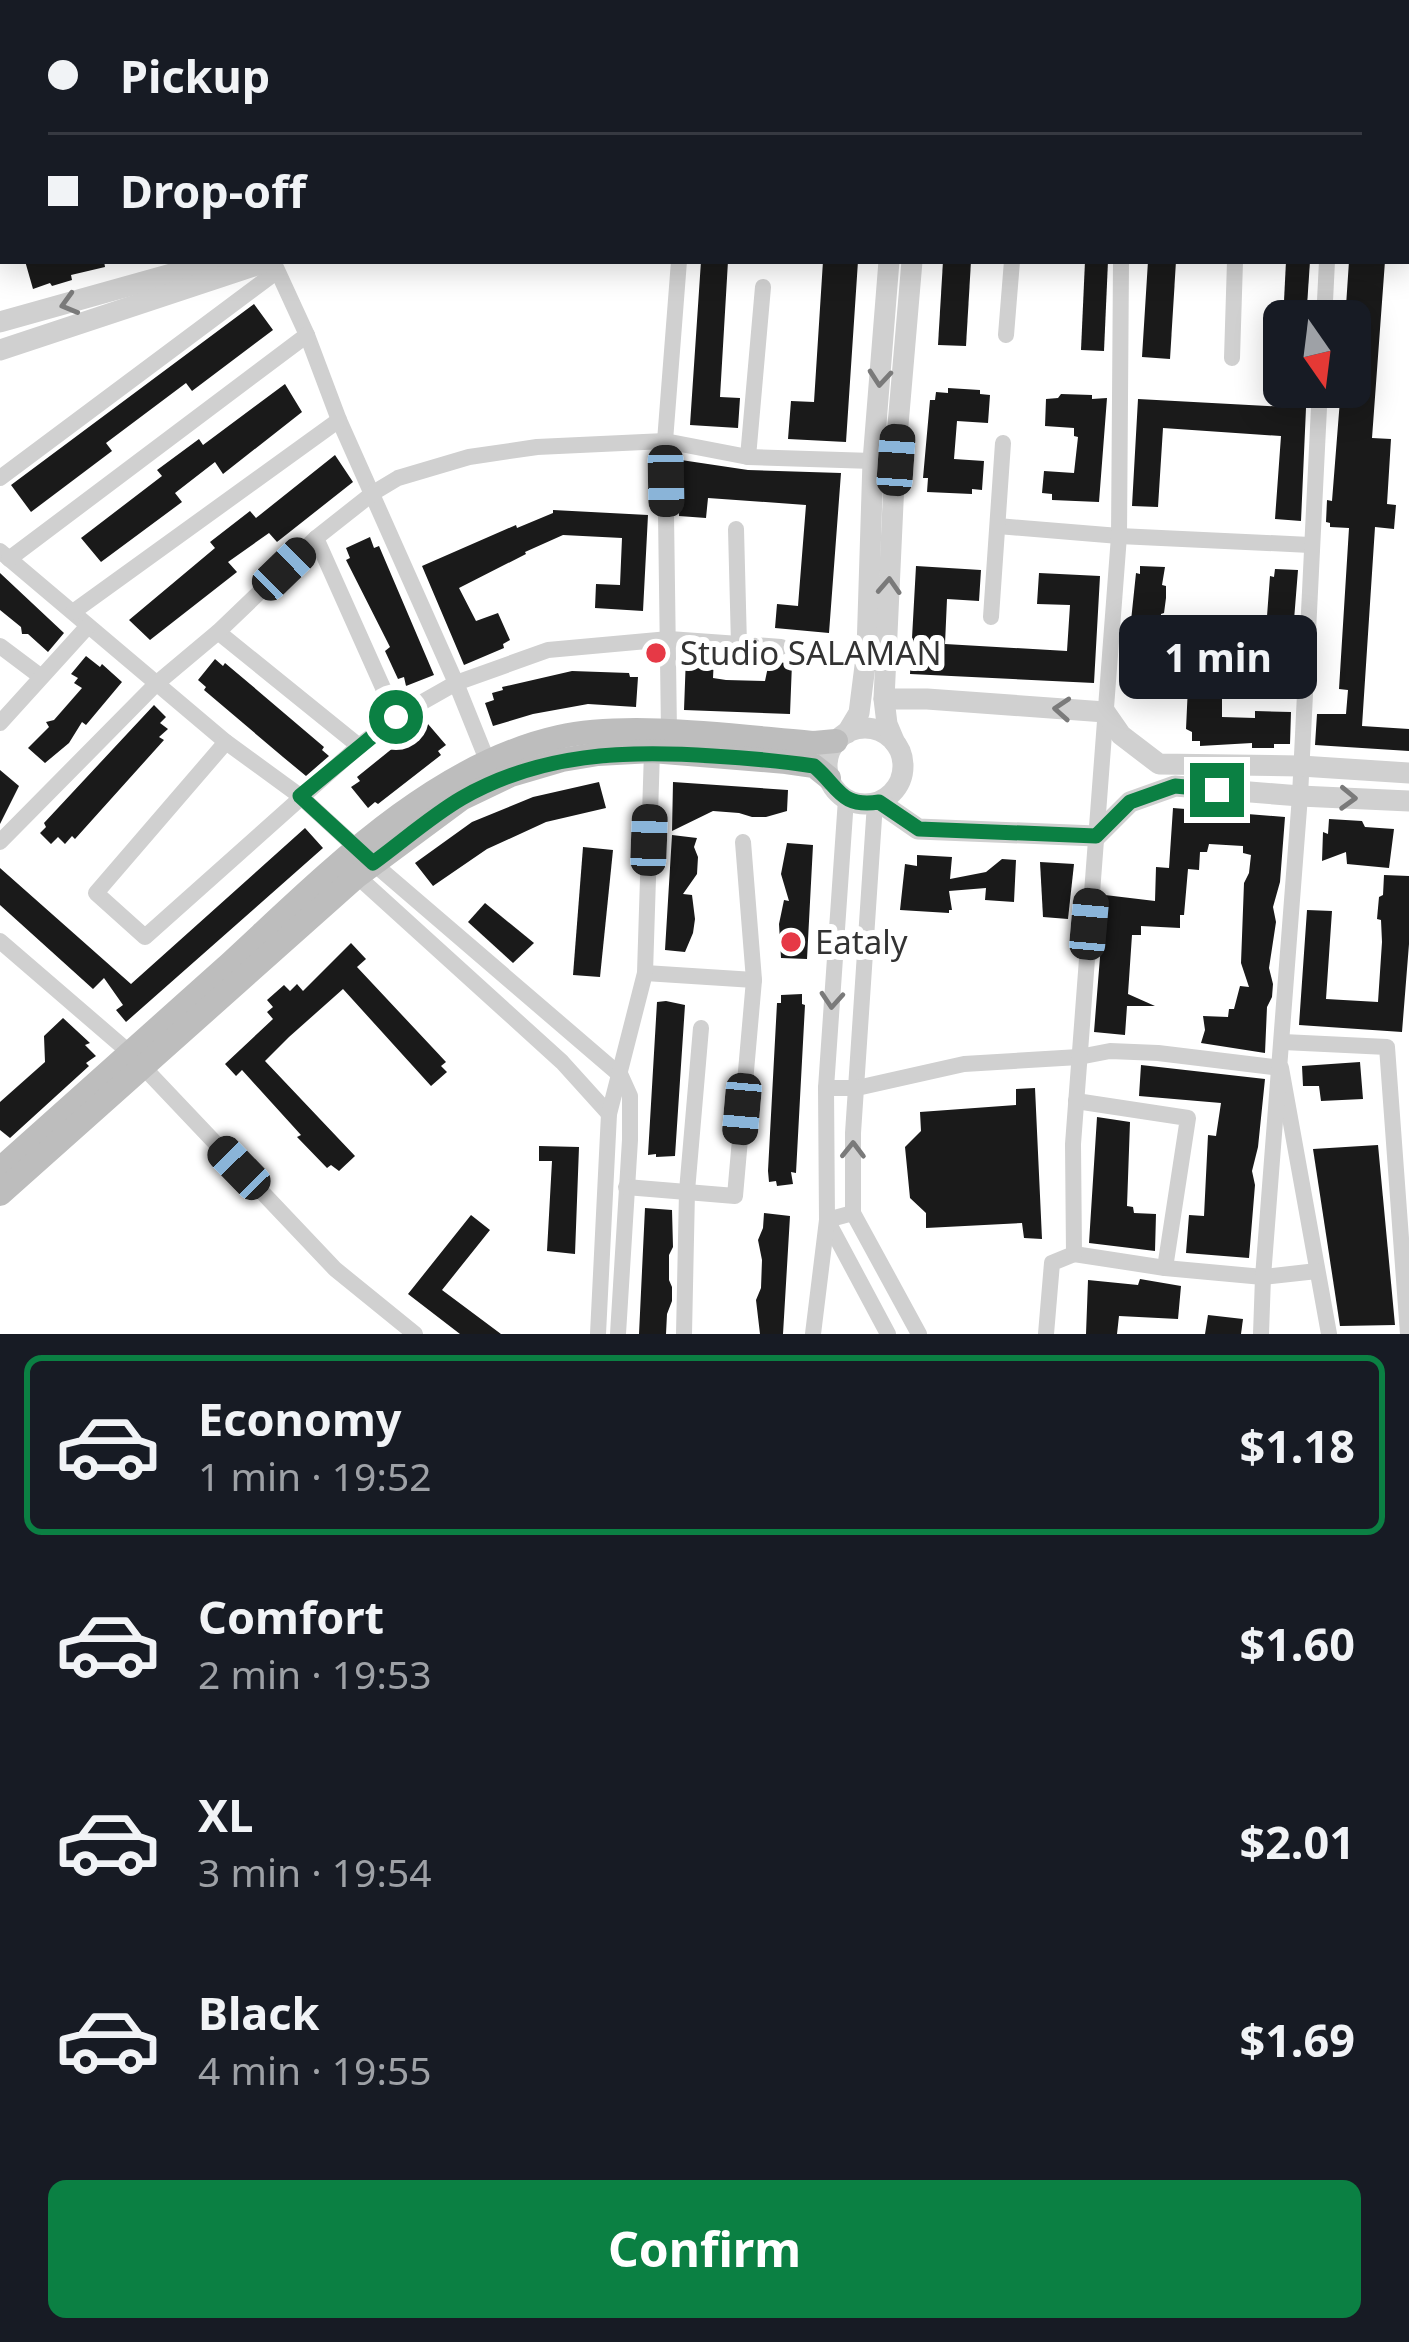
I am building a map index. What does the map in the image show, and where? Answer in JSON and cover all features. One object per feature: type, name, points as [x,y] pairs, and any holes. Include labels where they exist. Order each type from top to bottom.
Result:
[{"type":"main road","points":[[0,1168],[136,1060],[455,778],[488,760],[562,736],[600,732],[814,766],[829,778]]},
{"type":"main road","points":[[362,862],[461,799],[512,775],[562,760],[660,742],[814,743],[842,737]]},
{"type":"main road","points":[[0,1194],[136,1060]]},
{"type":"street","points":[[0,322],[207,264]]},
{"type":"street","points":[[273,264],[488,760]]},
{"type":"street","points":[[0,350],[273,264]]},
{"type":"street","points":[[0,478],[273,264]]},
{"type":"street","points":[[598,1334],[610,1114],[645,973],[669,639],[665,441],[679,264]]},
{"type":"street","points":[[889,264],[873,460],[867,650],[859,713],[830,752],[829,778],[835,790],[860,804],[877,802],[896,789],[904,766],[887,724],[884,699],[912,264]]},
{"type":"street","points":[[1006,334],[1012,264]]},
{"type":"street","points":[[1074,1254],[1073,1144],[1119,536],[1121,264]]},
{"type":"street","points":[[1232,358],[1235,264]]},
{"type":"street","points":[[1325,300],[1327,264]]},
{"type":"street","points":[[748,457],[763,286]]},
{"type":"street","points":[[307,335],[4,555],[226,742],[300,796],[610,1114]]},
{"type":"street","points":[[1261,1334],[1300,796],[1319,408]]},
{"type":"street","points":[[73,612],[339,420]]},
{"type":"street","points":[[0,842],[156,684],[316,538],[398,478],[469,457],[537,447],[665,441],[748,457],[873,460]]},
{"type":"street","points":[[991,617],[1003,443]]},
{"type":"street","points":[[998,526],[1310,545]]},
{"type":"street","points":[[736,530],[739,645]]},
{"type":"street","points":[[316,538],[396,717]]},
{"type":"street","points":[[0,723],[88,626]]},
{"type":"street","points":[[218,632],[359,746]]},
{"type":"street","points":[[226,742],[96,893],[145,937],[359,746],[396,717],[456,683],[548,650],[669,639],[781,647]]},
{"type":"street","points":[[0,646],[40,676]]},
{"type":"street","points":[[884,699],[1105,712]]},
{"type":"street","points":[[1105,712],[1120,735],[1160,764],[1409,773]]},
{"type":"street","points":[[842,737],[873,729],[896,743]]},
{"type":"street","points":[[877,802],[919,829],[1096,836],[1130,802],[1175,786],[1409,801]]},
{"type":"street","points":[[813,1334],[827,1220],[826,1088],[846,800]]},
{"type":"street","points":[[877,802],[853,1133],[853,1213],[919,1334]]},
{"type":"street","points":[[626,1187],[735,1196],[754,980],[743,842]]},
{"type":"street","points":[[362,862],[621,1076],[630,1096],[618,1334]]},
{"type":"street","points":[[0,941],[136,1060],[335,1269],[415,1334]]},
{"type":"street","points":[[645,973],[754,980]]},
{"type":"street","points":[[684,1334],[687,1192],[701,1028]]},
{"type":"street","points":[[1283,1042],[1387,1047],[1408,1334]]},
{"type":"street","points":[[826,1088],[857,1088],[964,1064],[1110,1052],[1281,1068]]},
{"type":"street","points":[[1281,1068],[1329,1334]]},
{"type":"street","points":[[1076,1101],[1188,1118],[1165,1268]]},
{"type":"street","points":[[827,1220],[853,1213]]},
{"type":"street","points":[[827,1220],[888,1334]]},
{"type":"street","points":[[1046,1334],[1052,1262],[1074,1254],[1263,1277],[1317,1270]]},
{"type":"building","points":[[26,264],[104,264],[71,275],[72,280],[33,289]]},
{"type":"building","points":[[701,264],[728,264],[720,397],[740,398],[738,428],[690,425]]},
{"type":"building","points":[[823,264],[858,264],[846,442],[788,439],[791,401],[814,402]]},
{"type":"building","points":[[943,264],[971,264],[966,346],[938,345]]},
{"type":"building","points":[[1085,264],[1108,264],[1104,351],[1081,350]]},
{"type":"building","points":[[1148,264],[1176,264],[1170,359],[1142,357]]},
{"type":"building","points":[[1286,264],[1310,264],[1307,300],[1284,300]]},
{"type":"building","points":[[1349,264],[1385,264],[1372,438],[1391,439],[1387,504],[1396,505],[1394,529],[1375,527],[1362,726],[1409,729],[1409,751],[1315,745],[1317,714],[1346,714],[1348,690],[1339,689],[1349,528],[1330,527],[1326,522],[1327,500],[1332,501],[1339,408],[1371,408],[1371,300],[1346,300]]},
{"type":"building","points":[[254,304],[273,330],[192,391],[186,383],[106,443],[112,451],[31,512],[11,485]]},
{"type":"building","points":[[285,384],[302,412],[223,474],[215,462],[175,493],[182,502],[101,562],[81,538],[162,476],[157,470],[199,439],[203,445]]},
{"type":"building","points":[[948,388],[990,395],[988,423],[957,421],[954,459],[984,461],[982,490],[972,489],[972,494],[927,492],[928,478],[923,478],[930,400],[935,400],[936,392],[948,393]]},
{"type":"building","points":[[1061,394],[1107,398],[1099,502],[1052,500],[1052,494],[1042,493],[1044,471],[1074,473],[1078,437],[1074,428],[1045,426],[1046,399]]},
{"type":"building","points":[[1138,399],[1306,408],[1301,521],[1275,519],[1281,436],[1163,428],[1158,507],[1132,506]]},
{"type":"building","points":[[335,455],[353,482],[277,542],[269,533],[228,562],[237,572],[150,640],[129,620],[215,548],[210,542],[250,511],[256,518]]},
{"type":"building","points":[[681,460],[748,470],[841,473],[829,633],[775,628],[777,604],[798,606],[806,505],[708,498],[706,518],[679,516]]},
{"type":"building","points":[[553,510],[648,515],[643,611],[595,608],[596,584],[620,585],[622,538],[563,535],[459,588],[476,621],[498,613],[510,640],[504,648],[464,665],[422,566]]},
{"type":"building","points":[[370,537],[374,548],[379,546],[434,675],[406,686],[404,677],[398,679],[385,651],[390,647],[346,560],[350,558],[346,548]]},
{"type":"building","points":[[916,566],[981,570],[979,601],[947,599],[945,644],[1067,651],[1070,605],[1037,604],[1039,573],[1100,576],[1094,683],[910,674]]},
{"type":"building","points":[[1140,566],[1165,567],[1159,643],[1165,643],[1165,651],[1222,653],[1222,717],[1291,712],[1290,744],[1274,744],[1274,748],[1252,748],[1252,743],[1200,746],[1186,729],[1185,682],[1129,677],[1129,640]]},
{"type":"building","points":[[1275,569],[1298,570],[1293,685],[1262,683],[1270,576],[1274,577]]},
{"type":"building","points":[[0,573],[64,633],[48,652],[0,610]]},
{"type":"building","points":[[86,656],[122,682],[86,725],[82,722],[69,743],[45,763],[28,748],[49,727],[46,722],[54,720],[82,688],[71,674]]},
{"type":"building","points":[[686,656],[714,657],[713,678],[726,680],[765,681],[769,662],[792,663],[790,714],[684,710]]},
{"type":"building","points":[[215,659],[250,684],[329,756],[306,776],[204,690],[198,680]]},
{"type":"building","points":[[572,671],[638,677],[636,707],[588,704],[493,726],[485,703],[494,700],[492,693]]},
{"type":"building","points":[[154,705],[166,717],[160,723],[168,729],[159,737],[164,740],[75,839],[72,836],[65,844],[58,837],[51,844],[40,833],[44,823]]},
{"type":"building","points":[[428,724],[446,745],[438,751],[441,755],[368,808],[351,787],[360,781],[357,777]]},
{"type":"building","points":[[0,770],[19,786],[0,824]]},
{"type":"building","points":[[599,782],[606,808],[546,822],[487,849],[433,886],[415,863],[472,822],[533,797]]},
{"type":"building","points":[[673,782],[788,790],[787,811],[752,817],[713,811],[672,831]]},
{"type":"building","points":[[1173,808],[1285,817],[1280,882],[1273,907],[1276,922],[1269,968],[1273,984],[1265,1053],[1201,1043],[1203,1016],[1228,1017],[1240,986],[1249,987],[1241,963],[1244,883],[1251,855],[1243,853],[1243,846],[1209,844],[1207,852],[1200,852],[1199,870],[1188,869],[1180,928],[1141,926],[1141,935],[1132,935],[1128,994],[1155,1006],[1127,1006],[1125,1035],[1094,1032],[1105,895],[1155,901],[1156,867],[1169,868]]},
{"type":"building","points":[[1329,819],[1394,829],[1389,868],[1347,864],[1346,852],[1322,861],[1323,832],[1328,834]]},
{"type":"building","points":[[305,828],[323,848],[126,1022],[116,1010],[123,1005],[104,978],[93,989],[0,905],[0,868],[131,984]]},
{"type":"building","points":[[672,835],[697,838],[697,874],[683,894],[692,895],[695,919],[685,952],[665,950]]},
{"type":"building","points":[[787,843],[813,845],[807,959],[781,958],[779,924],[784,900],[789,901],[781,874]]},
{"type":"building","points":[[583,847],[613,850],[600,977],[573,975]]},
{"type":"building","points":[[917,855],[952,857],[950,879],[986,872],[1002,859],[1016,860],[1014,902],[985,900],[986,888],[949,891],[949,913],[900,910],[905,864],[917,866]]},
{"type":"building","points":[[1040,862],[1074,864],[1068,919],[1043,917]]},
{"type":"building","points":[[1384,875],[1409,876],[1402,1032],[1299,1025],[1307,910],[1332,911],[1326,999],[1378,1002],[1382,942],[1381,920],[1377,919]]},
{"type":"building","points":[[485,903],[534,943],[513,963],[468,922]]},
{"type":"building","points":[[351,943],[366,959],[357,967],[446,1062],[441,1066],[447,1072],[431,1086],[343,989],[289,1037],[265,1061],[355,1156],[339,1171],[331,1165],[327,1168],[297,1137],[301,1135],[242,1070],[236,1076],[225,1064],[273,1019],[267,1012],[273,1007],[267,1000],[284,985],[290,991],[297,984],[303,991]]},
{"type":"building","points":[[802,994],[796,1173],[791,1172],[793,1184],[777,1186],[776,1181],[769,1182],[768,1171],[777,1003],[781,995]]},
{"type":"building","points":[[657,1002],[685,1005],[675,1156],[656,1157],[648,1155]]},
{"type":"building","points":[[63,1018],[90,1043],[85,1045],[96,1056],[10,1138],[0,1130],[0,1102],[45,1062],[44,1036]]},
{"type":"building","points":[[1360,1062],[1363,1099],[1321,1101],[1319,1086],[1303,1086],[1302,1066]]},
{"type":"building","points":[[1141,1065],[1265,1079],[1252,1171],[1249,1258],[1186,1253],[1189,1215],[1204,1216],[1208,1135],[1216,1136],[1221,1103],[1139,1096]]},
{"type":"building","points":[[1035,1088],[1042,1239],[1024,1238],[1022,1223],[926,1228],[926,1213],[910,1198],[905,1147],[921,1131],[920,1112],[1016,1105],[1016,1089]]},
{"type":"building","points":[[1097,1117],[1130,1122],[1127,1206],[1134,1213],[1156,1214],[1155,1251],[1089,1243]]},
{"type":"building","points":[[1378,1145],[1395,1325],[1340,1326],[1313,1149]]},
{"type":"building","points":[[539,1146],[579,1147],[575,1254],[547,1251],[552,1161],[539,1161]]},
{"type":"building","points":[[645,1208],[672,1210],[672,1301],[666,1334],[639,1334]]},
{"type":"building","points":[[764,1213],[790,1216],[783,1334],[760,1334],[756,1300],[761,1288],[758,1240]]},
{"type":"building","points":[[471,1215],[490,1230],[442,1290],[501,1334],[460,1334],[408,1294]]},
{"type":"building","points":[[1140,1279],[1181,1286],[1178,1319],[1119,1316],[1117,1334],[1086,1334],[1088,1280],[1138,1285]]},
{"type":"building","points":[[1208,1315],[1243,1319],[1241,1334],[1205,1334]]},
{"type":"place","name":"Studio SALAMAN","points":[[656,653]]},
{"type":"place","name":"Eataly","points":[[791,942]]},
{"type":"route","points":[[396,717],[300,796],[373,863],[461,799],[512,775],[598,754],[652,752],[814,766],[846,800],[879,802],[919,829],[1096,836],[1130,802],[1175,786],[1217,790]]}]
